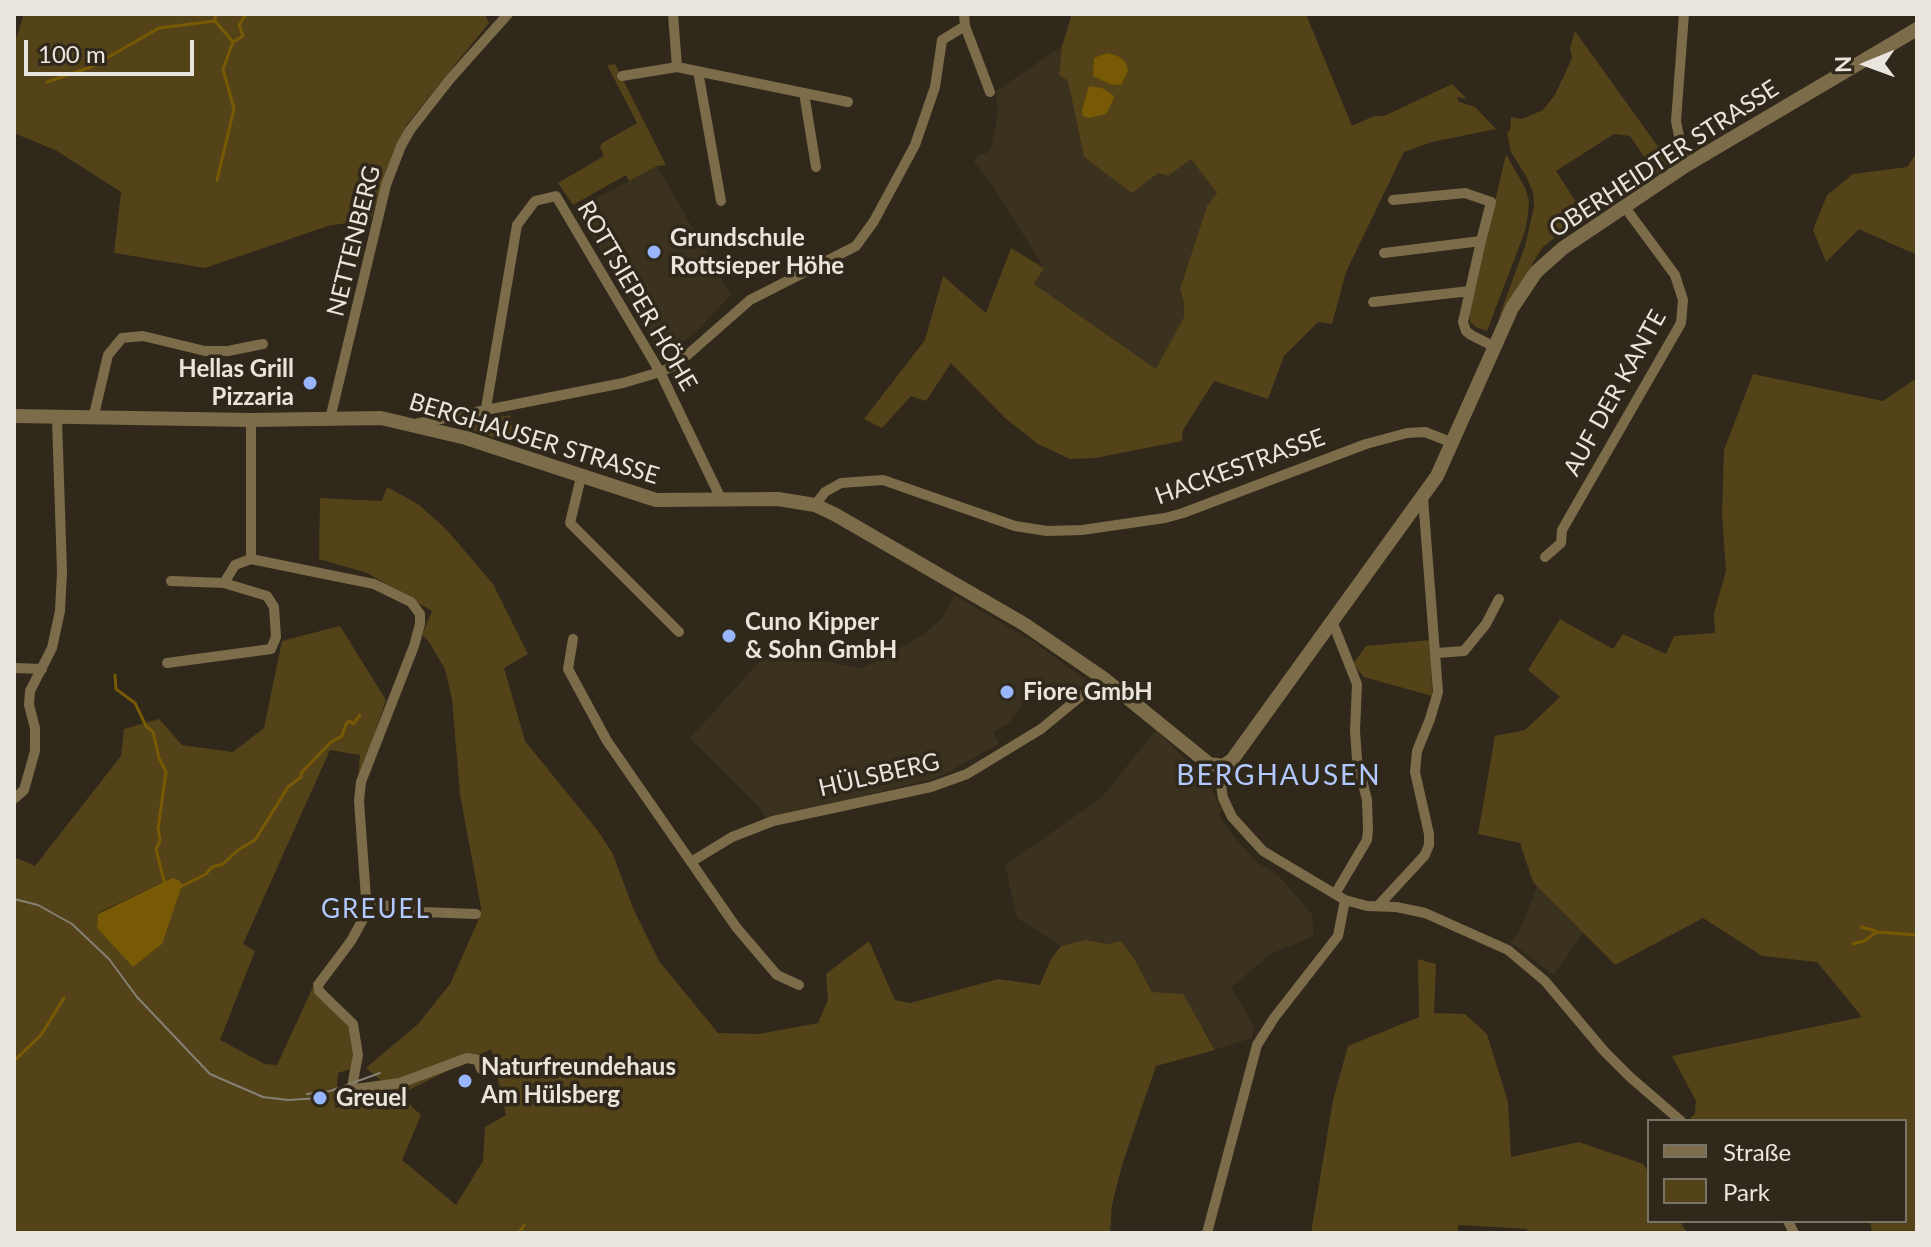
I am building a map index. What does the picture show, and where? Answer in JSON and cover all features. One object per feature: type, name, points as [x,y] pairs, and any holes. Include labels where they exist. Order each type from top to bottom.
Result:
[{"type":"street","name":"NETTENBERG","points":[[330,419],[386,185],[401,146],[450,79],[508,14]]},
{"type":"street","points":[[673,14],[677,67]]},
{"type":"street","points":[[1684,14],[1676,121],[1685,166]]},
{"type":"street","points":[[413,424],[623,383],[676,365],[750,300],[856,246],[898,178],[925,121],[935,87],[942,40],[965,20],[990,92]]},
{"type":"street","name":"OBERHEIDTER STRASSE","points":[[1218,767],[1232,760],[1423,498],[1453,443],[1512,308],[1536,272],[1563,248],[1685,166],[1917,29]]},
{"type":"street","points":[[622,76],[677,67],[848,102]]},
{"type":"street","points":[[698,71],[721,201]]},
{"type":"street","points":[[804,93],[816,167]]},
{"type":"street","points":[[1393,200],[1465,193],[1491,202],[1464,327],[1471,335],[1495,347]]},
{"type":"street","name":"ROTTSIEPER HÖHE","points":[[486,408],[517,225],[535,201],[556,196],[660,372],[722,501]]},
{"type":"street","name":"AUF DER KANTE","points":[[1545,557],[1561,543],[1562,530],[1681,323],[1683,300],[1675,275],[1624,206]]},
{"type":"street","points":[[1384,253],[1481,241]]},
{"type":"street","points":[[1373,302],[1470,291]]},
{"type":"street","points":[[93,419],[108,355],[122,338],[143,336],[205,351],[228,351],[263,344]]},
{"type":"street","name":"BERGHAUSER STRASSE","points":[[14,416],[251,420],[370,417],[466,438],[656,500],[778,499],[815,505],[987,602],[1103,678],[1205,761],[1218,767]]},
{"type":"street","points":[[15,798],[24,790],[35,751],[30,691],[52,648],[60,611],[62,572],[57,419]]},
{"type":"street","points":[[251,420],[251,559]]},
{"type":"street","name":"HACKESTRASSE","points":[[815,505],[825,492],[841,483],[883,480],[1015,526],[1047,531],[1082,530],[1183,513],[1366,444],[1407,433],[1425,432],[1453,443]]},
{"type":"street","points":[[581,477],[570,523],[679,632]]},
{"type":"street","points":[[1378,906],[1425,855],[1429,845],[1415,772],[1417,751],[1438,692],[1423,498]]},
{"type":"street","points":[[224,583],[235,565],[251,559],[374,584],[411,602],[419,611],[420,624],[414,646],[364,775],[359,801],[366,902],[364,920],[318,985],[319,991],[353,1024],[358,1055],[352,1087],[355,1089],[400,1083],[467,1058],[478,1060],[481,1069]]},
{"type":"street","points":[[167,663],[271,649],[276,637],[274,607],[267,596],[224,583],[171,581]]},
{"type":"street","points":[[1437,653],[1457,653],[1469,647],[1499,599]]},
{"type":"street","points":[[1207,1233],[1257,1045],[1274,1018],[1338,936],[1340,897],[1367,840],[1367,800],[1357,759],[1355,731],[1357,684],[1332,621]]},
{"type":"street","points":[[573,639],[568,669],[607,741],[736,927],[777,975],[799,985]]},
{"type":"street","points":[[14,668],[42,669]]},
{"type":"street","name":"HÜLSBERG","points":[[691,862],[732,837],[773,821],[931,787],[967,774],[1041,729],[1103,678]]},
{"type":"street","points":[[1218,767],[1223,798],[1237,826],[1263,851],[1340,897],[1425,913],[1508,950],[1545,981],[1630,1077],[1679,1119]]},
{"type":"street","points":[[366,902],[421,912],[476,914]]},
{"type":"shaded area","points":[[1062,46],[1059,75],[1068,81],[1084,158],[1168,176],[1191,159],[1217,193],[1207,206],[1180,289],[1184,317],[1156,370],[1034,284],[1044,268],[974,162],[978,155],[991,149],[998,110],[995,92]]},
{"type":"shaded area","points":[[1107,53],[1118,56],[1126,63],[1128,71],[1121,85],[1110,84],[1093,76],[1094,58]]},
{"type":"shaded area","points":[[1089,86],[1102,88],[1113,95],[1106,114],[1088,118],[1082,115]]},
{"type":"shaded area","name":"Grundschule Rottsieper Höhe","points":[[657,166],[731,295],[696,332],[663,357],[576,209]]},
{"type":"shaded area","points":[[954,595],[1034,642],[1085,679],[1085,685],[1058,703],[1052,695],[1030,693],[1008,724],[993,732],[999,744],[937,778],[765,820],[763,811],[690,738],[779,640],[802,655],[861,669],[923,635],[943,617]]},
{"type":"shaded area","points":[[1156,730],[1207,780],[1222,810],[1218,814],[1235,838],[1257,862],[1279,876],[1312,914],[1314,936],[1271,954],[1231,988],[1254,1025],[1252,1038],[1215,1050],[1205,1030],[1152,992],[1121,941],[1107,944],[1086,941],[1061,946],[1017,918],[1005,865],[1101,798]]},
{"type":"shaded area","points":[[172,878],[182,885],[162,944],[133,967],[97,928],[98,914]]},
{"type":"shaded area","points":[[1537,886],[1583,933],[1554,975],[1510,942],[1519,932]]},
{"type":"green space","points":[[24,14],[485,14],[489,23],[407,124],[394,150],[371,219],[328,226],[205,268],[114,253],[121,192],[57,151],[14,133],[14,45]]},
{"type":"green space","points":[[1072,14],[1306,14],[1352,126],[1374,116],[1384,116],[1452,84],[1467,99],[1457,97],[1459,102],[1475,107],[1496,129],[1432,142],[1404,152],[1346,272],[1332,324],[1318,322],[1284,356],[1268,399],[1214,381],[1183,430],[1182,441],[1095,458],[1070,459],[1038,444],[1005,418],[951,363],[926,401],[911,396],[882,428],[864,419],[925,340],[943,276],[986,313],[1011,248],[1044,268],[1034,284],[1156,369],[1184,317],[1180,289],[1207,206],[1217,193],[1191,159],[1168,176],[1158,173],[1132,193],[1084,157],[1068,81],[1059,75],[1062,46]]},
{"type":"green space","points":[[1575,31],[1669,162],[1659,173],[1654,171],[1630,136],[1614,134],[1556,171],[1585,216],[1542,248],[1498,320],[1525,246],[1534,207],[1533,192],[1511,152],[1507,133],[1511,117],[1522,119],[1543,110],[1555,95],[1572,58],[1570,48]]},
{"type":"green space","points":[[615,64],[666,165],[657,166],[629,181],[626,175],[573,205],[558,183],[604,156],[600,147],[602,143],[637,123],[607,65]]},
{"type":"green space","points":[[1917,152],[1917,255],[1859,229],[1826,262],[1813,230],[1827,195],[1853,174],[1907,167]]},
{"type":"green space","points":[[1506,154],[1525,188],[1529,200],[1528,214],[1525,231],[1487,331],[1470,322],[1469,312]]},
{"type":"green space","points":[[1753,374],[1883,401],[1917,378],[1917,1233],[1872,1233],[1870,1223],[1907,1223],[1907,1119],[1690,1118],[1695,1114],[1696,1101],[1672,1056],[1862,1017],[1817,962],[1762,956],[1703,918],[1615,965],[1533,882],[1520,843],[1478,834],[1495,736],[1525,730],[1560,697],[1528,670],[1560,619],[1613,649],[1623,634],[1666,654],[1674,636],[1715,633],[1714,613],[1726,571],[1722,515],[1724,450]]},
{"type":"green space","points":[[510,415],[512,428],[507,442],[460,426]]},
{"type":"green space","points":[[387,487],[418,504],[446,529],[493,584],[528,654],[504,668],[525,741],[598,831],[613,854],[633,908],[659,961],[718,1033],[759,1034],[818,1023],[828,1000],[826,974],[869,941],[895,1000],[910,1003],[998,979],[1040,985],[1050,961],[1061,946],[1086,940],[1107,944],[1121,941],[1152,992],[1183,994],[1215,1050],[1156,1066],[1122,1165],[1112,1205],[1110,1233],[14,1233],[14,857],[35,866],[121,756],[124,729],[159,719],[182,745],[233,752],[264,728],[282,641],[340,626],[386,700],[358,781],[360,755],[330,750],[243,944],[255,951],[220,1040],[265,1064],[277,1065],[313,987],[340,1013],[349,1027],[353,1057],[351,1069],[338,1073],[335,1109],[352,1096],[387,1092],[397,1094],[366,1068],[418,1024],[450,984],[481,908],[460,794],[452,699],[445,669],[422,635],[432,611],[367,573],[319,559],[320,498],[382,501]],"holes":[[[172,878],[156,949],[133,966],[97,928],[98,913]],[[491,1049],[506,1115],[485,1127],[483,1161],[456,1205],[402,1160],[421,1115],[399,1095]]]},
{"type":"green space","points":[[1431,640],[1432,696],[1364,677],[1353,664],[1366,646]]},
{"type":"green space","points":[[1418,959],[1436,964],[1434,1013],[1465,1014],[1487,1034],[1508,1102],[1511,1157],[1579,1142],[1643,1164],[1647,1170],[1647,1223],[1681,1223],[1687,1233],[1528,1233],[1527,1229],[1458,1225],[1458,1233],[1311,1233],[1333,1100],[1348,1046],[1419,1017]]},
{"type":"waterway","points":[[215,14],[215,21],[233,42],[223,69],[234,109],[217,180]]},
{"type":"waterway","points":[[233,42],[243,36],[239,25],[246,14]]},
{"type":"waterway","points":[[47,82],[91,67],[159,28],[215,21]]},
{"type":"waterway","points":[[115,675],[116,689],[135,703],[146,726],[153,732],[166,772],[158,828],[160,841],[156,849],[165,885]]},
{"type":"waterway","points":[[180,887],[206,874],[212,867],[223,864],[255,840],[288,787],[301,777],[302,772],[331,742],[342,736],[346,724],[350,721],[353,724],[360,715]]},
{"type":"waterway","points":[[1861,927],[1876,931]]},
{"type":"waterway","points":[[1853,944],[1877,932],[1917,935]]},
{"type":"waterway","points":[[14,1061],[41,1035],[64,998]]},
{"type":"waterway","points":[[519,1233],[524,1225]]},
{"type":"tram line","points":[[14,899],[38,905],[72,924],[109,959],[137,997],[210,1074],[263,1097],[288,1100],[320,1098]]},
{"type":"tram line","points":[[307,1094],[330,1091],[380,1073]]},
{"type":"place","name":"Grundschule Rottsieper Höhe","points":[[654,252]]},
{"type":"place","name":"Hellas Grill Pizzaria","points":[[310,383]]},
{"type":"place","name":"Cuno Kipper & Sohn GmbH","points":[[729,636]]},
{"type":"place","name":"Fiore GmbH","points":[[1007,692]]},
{"type":"place","name":"Naturfreundehaus Am Hülsberg","points":[[465,1081]]},
{"type":"place","name":"Greuel","points":[[320,1098]]},
{"type":"district","name":"BERGHAUSEN","points":[[1279,776]]},
{"type":"district","name":"GREUEL","points":[[376,910]]}]
